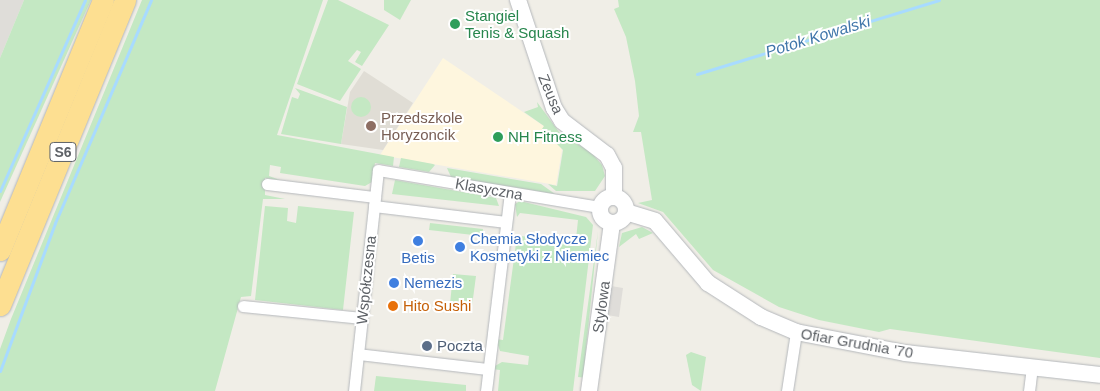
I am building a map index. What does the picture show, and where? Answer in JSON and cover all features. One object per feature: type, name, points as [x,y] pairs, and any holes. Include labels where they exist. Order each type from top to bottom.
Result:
[{"type":"highway","name":"S6","points":[[0,250],[103,0]]},
{"type":"highway","name":"S6","points":[[0,305],[126,0]]},
{"type":"street","name":"Zeusa","points":[[518,0],[554,108],[562,121],[607,154],[614,168],[614,197]]},
{"type":"street","name":"Klasyczna","points":[[378,170],[600,207]]},
{"type":"street","name":"Współczesna","points":[[354,391],[378,170]]},
{"type":"street","points":[[267,184],[506,222]]},
{"type":"street","points":[[486,391],[510,193]]},
{"type":"street","points":[[614,197],[623,202],[626,212],[612,224],[602,218],[600,207],[614,197]]},
{"type":"street","name":"Ofiar Grudnia '70","points":[[626,212],[655,221],[708,284],[761,317],[796,332],[896,352],[1100,375]]},
{"type":"street","name":"Stylowa","points":[[589,391],[612,224]]},
{"type":"street","points":[[244,306],[361,318]]},
{"type":"street","points":[[786,391],[796,332]]},
{"type":"street","points":[[358,354],[488,369]]},
{"type":"street","points":[[1029,391],[1032,367]]},
{"type":"shaded area","points":[[0,0],[24,0],[0,58]]},
{"type":"shaded area","points":[[443,58],[551,131],[562,150],[556,185],[380,155]]},
{"type":"shaded area","name":"Przedszkole Horyzoncik","points":[[364,71],[413,103],[383,150],[341,144],[350,92]]},
{"type":"shaded area","points":[[611,286],[623,288],[619,317],[607,315]]},
{"type":"green space","points":[[24,0],[91,0],[0,202],[0,58]]},
{"type":"green space","points":[[142,0],[323,0],[277,135],[394,157],[393,166],[375,163],[372,182],[365,186],[280,173],[281,167],[270,165],[269,176],[280,180],[265,178],[265,195],[285,199],[263,199],[251,296],[241,297],[215,391],[0,391],[0,349]]},
{"type":"green space","points":[[328,0],[338,0],[389,25],[362,66],[355,62],[361,52],[357,50],[348,61],[361,69],[340,101],[297,84]]},
{"type":"green space","points":[[384,0],[411,0],[400,20],[384,10]]},
{"type":"green space","points":[[618,0],[1100,0],[1100,358],[890,329],[879,332],[819,320],[779,307],[713,270],[663,212],[638,203],[652,200],[641,132],[633,132],[639,116],[635,81],[626,37],[614,9],[619,7]]},
{"type":"green space","points":[[295,88],[347,107],[341,144],[281,134],[292,97],[298,99],[300,94]]},
{"type":"green space","points":[[361,97],[368,100],[371,107],[368,114],[361,117],[354,114],[351,107],[354,100]]},
{"type":"green space","points":[[537,102],[562,136],[590,151],[602,165],[605,176],[595,191],[556,191],[548,184],[557,186],[563,150],[542,129],[544,126],[524,112],[538,107]]},
{"type":"green space","points":[[401,158],[435,165],[429,172],[399,167]]},
{"type":"green space","points":[[447,168],[541,184],[555,194],[451,177]]},
{"type":"green space","points":[[395,180],[496,198],[499,206],[392,194]]},
{"type":"green space","points":[[520,201],[586,217],[593,225],[573,391],[498,391],[500,370],[492,369],[495,366],[502,362],[528,365],[529,356],[500,351],[496,339],[503,340],[517,236],[576,239],[578,220],[520,213],[517,217],[515,204]]},
{"type":"green space","points":[[265,206],[288,208],[287,221],[296,223],[298,206],[354,212],[343,310],[255,300]]},
{"type":"green space","points":[[430,223],[483,229],[482,236],[429,230]]},
{"type":"green space","points":[[642,227],[653,233],[639,239],[636,234],[619,247],[622,233]]},
{"type":"green space","points":[[598,231],[585,359],[587,378],[578,377]]},
{"type":"green space","points":[[453,274],[476,276],[472,306],[450,304]]},
{"type":"green space","points":[[691,352],[706,357],[701,391],[692,385],[686,355]]},
{"type":"green space","points":[[376,376],[466,385],[466,391],[374,391]]},
{"type":"waterway","points":[[0,191],[85,0]]},
{"type":"waterway","points":[[0,371],[55,223],[151,0]]},
{"type":"waterway","name":"Potok Kowalski","points":[[697,74],[939,0]]},
{"type":"place","name":"Stangiel Tenis & Squash","points":[[455,24]]},
{"type":"place","name":"Przedszkole Horyzoncik","points":[[371,126]]},
{"type":"place","name":"NH Fitness","points":[[498,137]]},
{"type":"place","name":"Betis","points":[[418,241]]},
{"type":"place","name":"Chemia Słodycze Kosmetyki z Niemiec","points":[[460,247]]},
{"type":"place","name":"Nemezis","points":[[394,283]]},
{"type":"place","name":"Hito Sushi","points":[[393,306]]},
{"type":"place","name":"Poczta","points":[[427,346]]}]
